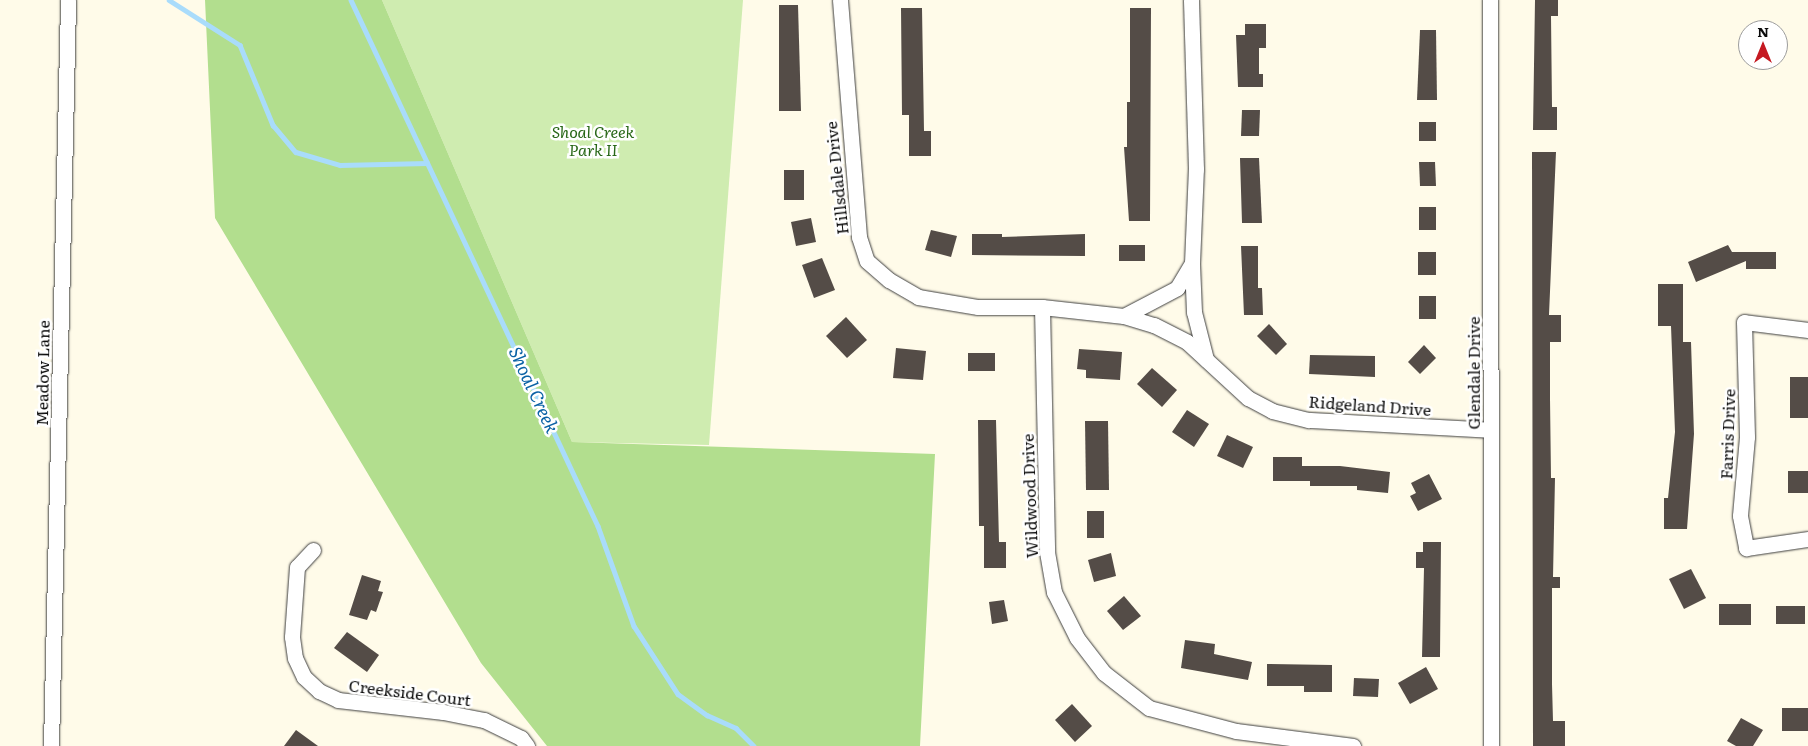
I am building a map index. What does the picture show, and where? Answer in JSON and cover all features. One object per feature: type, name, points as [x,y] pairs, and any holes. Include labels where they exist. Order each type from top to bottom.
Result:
[{"type":"street","name":"Meadow Lane","points":[[51,746],[68,0]]},
{"type":"street","name":"Hillsdale Drive","points":[[840,0],[852,178],[859,237],[868,261],[889,280],[918,297],[978,307],[1042,308],[1124,316]]},
{"type":"street","points":[[1191,0],[1196,168],[1192,263],[1194,312],[1206,359]]},
{"type":"street","name":"Glendale Drive","points":[[1490,0],[1491,746]]},
{"type":"street","points":[[1124,316],[1177,288],[1192,263]]},
{"type":"street","name":"Wildwood Drive","points":[[1042,308],[1047,552],[1054,592],[1077,638],[1104,673],[1149,708],[1236,739],[1353,746]]},
{"type":"street","name":"Ridgeland Drive","points":[[1124,316],[1154,325],[1187,342],[1248,398],[1272,411],[1309,420],[1491,430]]},
{"type":"street","name":"Farris Drive","points":[[1808,330],[1744,322],[1747,437],[1740,516],[1746,548],[1808,539]]},
{"type":"street","name":"Creekside Court","points":[[313,550],[297,567],[292,637],[295,658],[304,677],[319,691],[338,700],[443,712],[484,720],[521,738],[528,746]]},
{"type":"green space","points":[[205,0],[382,0],[572,442],[935,454],[920,746],[547,746],[481,663],[215,218]]},
{"type":"green space","name":"Shoal Creek Park II","points":[[382,0],[743,0],[709,445],[572,442]]},
{"type":"building","points":[[1535,0],[1558,0],[1558,16],[1551,16],[1552,107],[1557,107],[1557,130],[1533,130]]},
{"type":"building","points":[[779,5],[798,5],[801,111],[779,111]]},
{"type":"building","points":[[901,8],[922,8],[924,131],[931,131],[931,156],[909,156],[909,115],[902,115]]},
{"type":"building","points":[[1130,8],[1151,8],[1150,221],[1129,221],[1124,147],[1127,147],[1127,102],[1130,102]]},
{"type":"building","points":[[1245,24],[1266,24],[1266,48],[1259,48],[1259,74],[1263,74],[1263,87],[1238,87],[1236,35],[1245,35]]},
{"type":"building","points":[[1420,30],[1436,30],[1437,100],[1417,100]]},
{"type":"building","points":[[1242,110],[1260,110],[1259,136],[1241,136]]},
{"type":"building","points":[[1419,122],[1436,122],[1436,141],[1419,141]]},
{"type":"building","points":[[1532,152],[1556,152],[1549,315],[1561,315],[1561,342],[1550,342],[1551,478],[1555,478],[1553,577],[1560,577],[1560,588],[1552,588],[1552,684],[1553,721],[1565,721],[1565,746],[1533,746]]},
{"type":"building","points":[[1240,158],[1259,158],[1262,223],[1242,223]]},
{"type":"building","points":[[1419,162],[1435,162],[1436,186],[1420,186]]},
{"type":"building","points":[[784,170],[804,170],[804,200],[784,200]]},
{"type":"building","points":[[1419,207],[1436,207],[1436,230],[1419,230]]},
{"type":"building","points":[[811,218],[816,242],[796,246],[791,222]]},
{"type":"building","points":[[931,230],[957,236],[951,257],[925,250]]},
{"type":"building","points":[[972,234],[1002,234],[1002,237],[1085,234],[1085,256],[972,255]]},
{"type":"building","points":[[1119,245],[1145,245],[1145,261],[1119,261]]},
{"type":"building","points":[[1728,245],[1732,252],[1776,252],[1776,269],[1746,269],[1746,261],[1696,282],[1688,262]]},
{"type":"building","points":[[1241,246],[1258,246],[1258,288],[1262,288],[1263,315],[1244,315]]},
{"type":"building","points":[[1418,252],[1436,252],[1436,275],[1418,275]]},
{"type":"building","points":[[822,258],[835,290],[814,298],[802,265]]},
{"type":"building","points":[[1658,284],[1683,284],[1683,342],[1691,342],[1694,434],[1687,529],[1664,529],[1664,498],[1668,498],[1675,432],[1671,326],[1658,326]]},
{"type":"building","points":[[1419,296],[1436,296],[1436,319],[1419,319]]},
{"type":"building","points":[[846,317],[867,340],[847,358],[826,336]]},
{"type":"building","points":[[1269,324],[1287,344],[1276,355],[1257,336]]},
{"type":"building","points":[[1424,345],[1436,358],[1420,374],[1408,362]]},
{"type":"building","points":[[896,348],[926,351],[923,380],[893,378]]},
{"type":"building","points":[[1079,349],[1122,352],[1120,380],[1086,378],[1086,370],[1077,369]]},
{"type":"building","points":[[968,353],[995,353],[995,371],[968,371]]},
{"type":"building","points":[[1310,355],[1375,356],[1375,377],[1309,374]]},
{"type":"building","points":[[1152,368],[1177,390],[1162,407],[1137,384]]},
{"type":"building","points":[[1790,377],[1808,377],[1808,418],[1790,418]]},
{"type":"building","points":[[1187,410],[1209,424],[1194,447],[1172,432]]},
{"type":"building","points":[[978,420],[996,420],[999,542],[1006,542],[1006,568],[984,568],[984,526],[979,526]]},
{"type":"building","points":[[1085,421],[1108,421],[1109,490],[1086,490]]},
{"type":"building","points":[[1227,435],[1253,447],[1243,468],[1217,456]]},
{"type":"building","points":[[1273,457],[1302,457],[1302,466],[1340,466],[1390,472],[1388,493],[1357,490],[1357,486],[1310,486],[1310,481],[1273,481]]},
{"type":"building","points":[[1788,471],[1808,471],[1808,493],[1788,493]]},
{"type":"building","points":[[1429,474],[1442,499],[1418,511],[1410,496],[1416,493],[1411,483]]},
{"type":"building","points":[[1087,511],[1104,511],[1104,538],[1087,538]]},
{"type":"building","points":[[1423,542],[1441,542],[1440,657],[1422,657],[1424,568],[1416,568],[1416,552],[1423,552]]},
{"type":"building","points":[[1111,553],[1116,576],[1094,582],[1088,560]]},
{"type":"building","points":[[1691,569],[1706,598],[1684,609],[1669,579]]},
{"type":"building","points":[[362,575],[381,581],[378,591],[383,592],[376,612],[371,610],[367,620],[349,615]]},
{"type":"building","points":[[1124,596],[1141,616],[1123,630],[1107,611]]},
{"type":"building","points":[[1004,600],[1008,621],[992,624],[989,602]]},
{"type":"building","points":[[1719,604],[1751,604],[1751,625],[1719,625]]},
{"type":"building","points":[[1776,606],[1805,606],[1805,624],[1776,624]]},
{"type":"building","points":[[347,632],[379,655],[367,672],[334,648]]},
{"type":"building","points":[[1185,640],[1215,644],[1214,654],[1252,662],[1248,680],[1181,668]]},
{"type":"building","points":[[1267,664],[1332,665],[1332,692],[1304,692],[1304,686],[1267,686]]},
{"type":"building","points":[[1426,667],[1438,689],[1410,704],[1398,683]]},
{"type":"building","points":[[1354,678],[1379,679],[1378,697],[1353,696]]},
{"type":"building","points":[[1072,704],[1092,726],[1075,742],[1055,720]]},
{"type":"building","points":[[1782,708],[1808,708],[1808,731],[1782,731]]},
{"type":"building","points":[[1741,718],[1763,730],[1753,746],[1736,746],[1727,741]]},
{"type":"building","points":[[296,730],[318,746],[284,746]]},
{"type":"waterway","points":[[169,0],[240,45],[273,125],[296,152],[340,165],[427,163]]},
{"type":"waterway","name":"Shoal Creek","points":[[351,0],[598,526],[634,626],[678,694],[707,715],[736,728],[754,746]]}]
